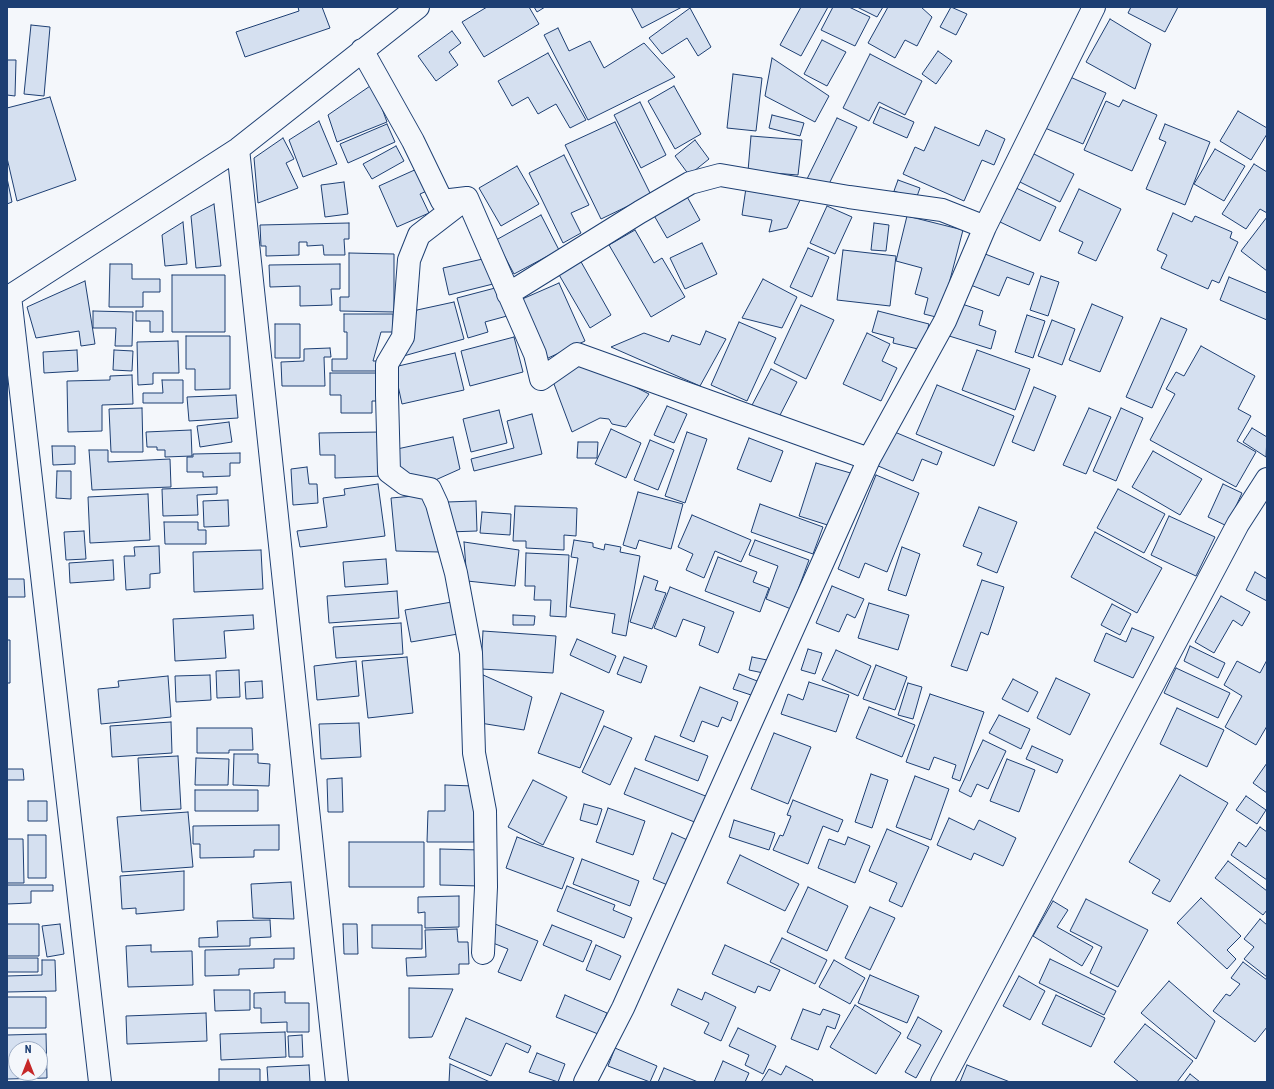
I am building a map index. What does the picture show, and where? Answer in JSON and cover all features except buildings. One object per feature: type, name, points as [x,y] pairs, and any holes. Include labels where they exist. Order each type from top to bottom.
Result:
[{"type":"street","points":[[100,1082],[8,297],[238,149],[418,7]]},
{"type":"street","points":[[585,1082],[623,1008],[869,459],[945,320],[985,227],[1094,7]]},
{"type":"street","points":[[362,50],[413,141],[442,201],[467,198]]},
{"type":"street","points":[[238,149],[337,1082]]},
{"type":"street","points":[[508,294],[690,183],[720,176],[942,210],[985,227]]},
{"type":"street","points":[[467,198],[535,354],[541,379],[577,354],[869,459]]},
{"type":"street","points":[[467,198],[418,234],[409,260],[403,337],[387,364],[387,402],[389,472],[405,484],[430,489],[437,504],[456,573],[471,653],[474,753],[485,811],[486,887],[483,953]]},
{"type":"street","points":[[942,1082],[1238,524],[1267,479]]}]
